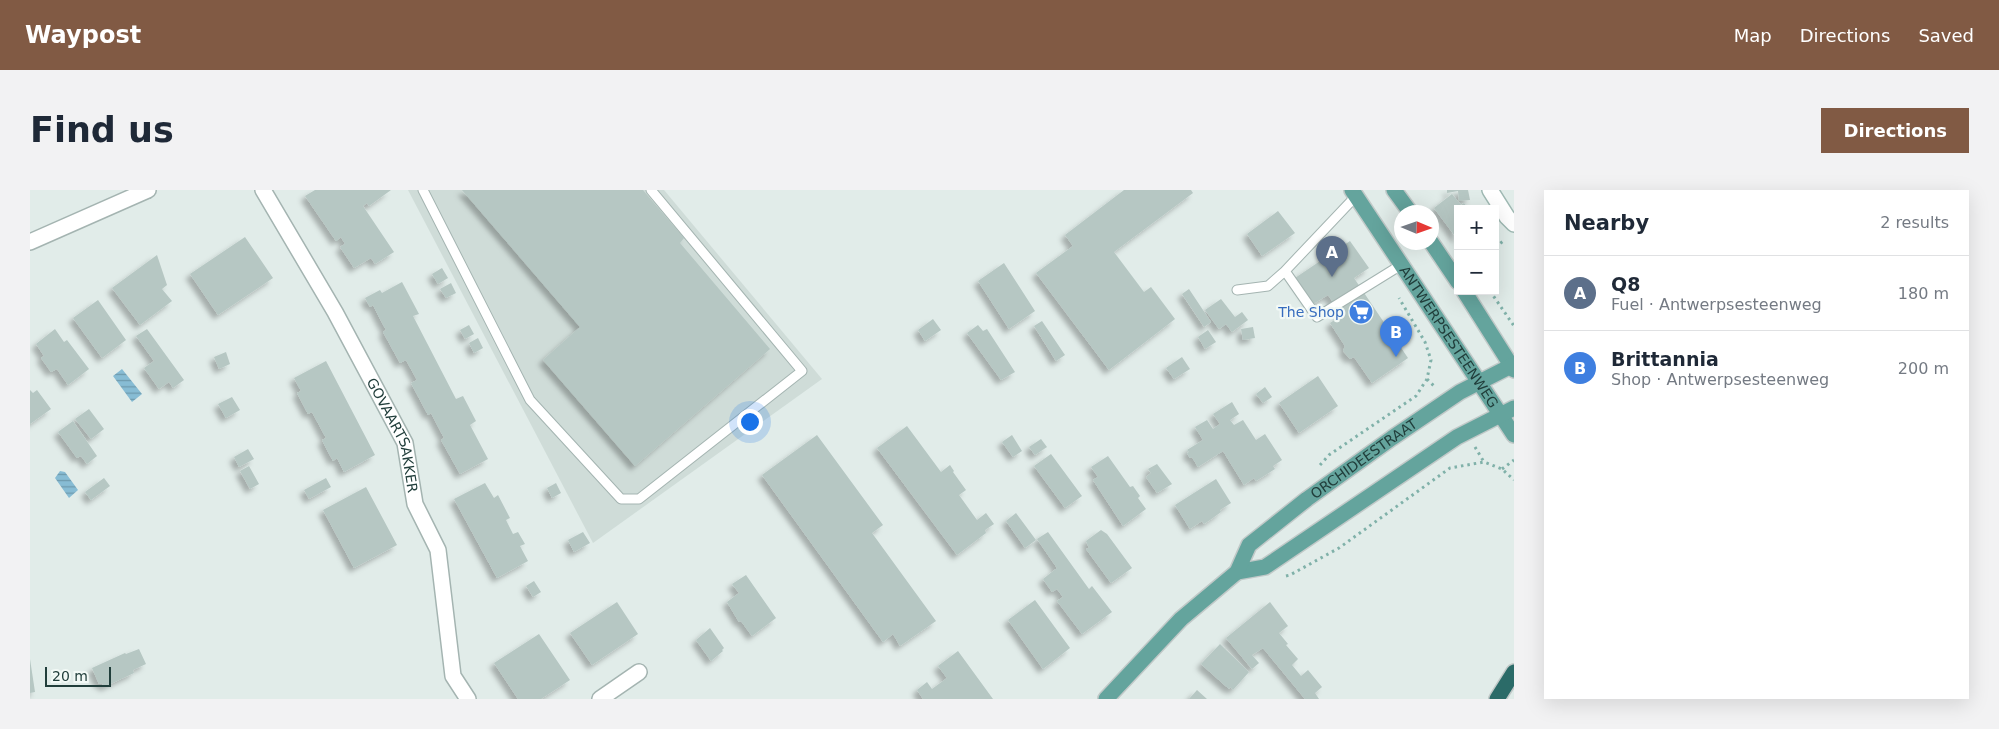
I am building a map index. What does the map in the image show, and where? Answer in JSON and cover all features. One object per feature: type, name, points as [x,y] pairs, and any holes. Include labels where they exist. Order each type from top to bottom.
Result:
[{"type":"highway","points":[[1497,699],[1514,672]]},
{"type":"main road","points":[[1394,190],[1405,205]]},
{"type":"main road","name":"ANTWERPSESTEENWEG","points":[[1354,193],[1479,383],[1508,412],[1514,434]]},
{"type":"main road","points":[[1436,250],[1454,276]]},
{"type":"main road","points":[[1467,295],[1513,367]]},
{"type":"main road","name":"ORCHIDEESTRAAT","points":[[1106,699],[1181,619],[1237,572],[1249,545],[1307,499],[1460,392],[1513,367]]},
{"type":"main road","points":[[1237,572],[1266,567],[1457,437],[1508,412]]},
{"type":"street","points":[[30,242],[148,190]]},
{"type":"street","name":"GOVAARTSAKKER","points":[[263,190],[335,312],[405,443],[415,504],[438,550],[453,676],[468,699]]},
{"type":"street","points":[[1490,190],[1507,217],[1514,224]]},
{"type":"street","points":[[600,699],[639,672]]},
{"type":"lane","points":[[423,190],[530,400],[620,498],[638,499],[802,371],[651,190]]},
{"type":"lane","points":[[1237,290],[1268,286],[1285,271],[1354,193]]},
{"type":"lane","points":[[1285,271],[1317,317],[1401,265]]},
{"type":"path","points":[[1493,295],[1514,326]]},
{"type":"path","points":[[1502,469],[1514,460]]},
{"type":"path","points":[[1290,576],[1339,548],[1450,468],[1484,462],[1502,469],[1514,480]]},
{"type":"shaded area","points":[[408,190],[664,190],[822,379],[593,543]]},
{"type":"water","points":[[122,369],[142,394],[132,402],[113,376]]},
{"type":"water","points":[[60,471],[65,472],[78,490],[69,498],[55,478]]},
{"type":"building","points":[[315,190],[391,190],[369,206],[367,203],[363,206],[394,252],[375,264],[371,258],[354,268],[340,247],[345,244],[341,237],[336,241],[305,196]]},
{"type":"building","points":[[462,190],[643,190],[684,238],[680,243],[770,349],[635,466],[543,360],[580,327]]},
{"type":"building","points":[[1124,190],[1191,190],[1193,193],[1114,252],[1144,292],[1151,287],[1175,319],[1109,370],[1036,273],[1073,246],[1065,235]]},
{"type":"building","points":[[1447,190],[1468,190],[1470,200],[1459,201],[1458,191],[1447,193]]},
{"type":"building","points":[[1452,194],[1461,205],[1454,205],[1454,235],[1439,215],[1438,205]]},
{"type":"building","points":[[1278,211],[1295,233],[1262,256],[1247,234]]},
{"type":"building","points":[[245,237],[273,278],[218,315],[190,274]]},
{"type":"building","points":[[1350,241],[1369,268],[1354,278],[1408,358],[1372,383],[1354,357],[1350,359],[1343,351],[1345,346],[1330,323],[1342,315],[1328,295],[1313,304],[1295,278]]},
{"type":"building","points":[[157,255],[167,285],[162,289],[172,301],[140,325],[112,288]]},
{"type":"building","points":[[1004,263],[1035,311],[1009,329],[978,281]]},
{"type":"building","points":[[442,268],[448,278],[438,284],[432,274]]},
{"type":"building","points":[[402,282],[419,314],[413,316],[456,399],[463,396],[476,421],[470,425],[488,459],[460,474],[441,440],[444,438],[431,413],[428,415],[411,383],[417,380],[406,360],[400,363],[383,332],[386,330],[373,305],[370,307],[365,298],[380,290],[382,293]]},
{"type":"building","points":[[451,283],[456,293],[446,298],[440,289]]},
{"type":"building","points":[[1189,289],[1211,322],[1204,327],[1182,294]]},
{"type":"building","points":[[1221,299],[1235,317],[1242,312],[1248,320],[1232,332],[1226,324],[1219,329],[1205,310]]},
{"type":"building","points":[[98,300],[126,340],[102,358],[73,318]]},
{"type":"building","points":[[933,319],[941,330],[925,341],[918,330]]},
{"type":"building","points":[[1042,321],[1065,355],[1056,361],[1034,326]]},
{"type":"building","points":[[469,325],[474,334],[465,339],[460,330]]},
{"type":"building","points":[[978,325],[983,331],[987,329],[1015,372],[1001,380],[967,333]]},
{"type":"building","points":[[1253,327],[1255,338],[1243,340],[1241,329]]},
{"type":"building","points":[[55,329],[64,342],[67,340],[89,369],[68,385],[57,369],[51,372],[41,358],[44,356],[36,344]]},
{"type":"building","points":[[147,329],[184,380],[173,388],[169,382],[159,389],[144,368],[154,361],[136,336]]},
{"type":"building","points":[[1208,330],[1216,342],[1205,349],[1198,337]]},
{"type":"building","points":[[478,338],[483,348],[474,353],[469,343]]},
{"type":"building","points":[[226,352],[230,364],[219,369],[214,357]]},
{"type":"building","points":[[1182,357],[1190,369],[1174,379],[1166,368]]},
{"type":"building","points":[[326,361],[375,455],[344,472],[337,458],[333,461],[327,450],[322,440],[326,438],[312,412],[308,414],[297,393],[301,391],[294,378]]},
{"type":"building","points":[[1318,376],[1338,406],[1299,433],[1279,403]]},
{"type":"building","points":[[1265,387],[1272,397],[1263,403],[1256,394]]},
{"type":"building","points":[[30,390],[33,393],[37,390],[51,409],[30,424]]},
{"type":"building","points":[[232,397],[240,410],[226,418],[218,404]]},
{"type":"building","points":[[1232,402],[1239,414],[1230,420],[1234,425],[1243,420],[1256,440],[1265,434],[1282,460],[1273,466],[1275,469],[1256,481],[1254,478],[1244,485],[1223,451],[1198,467],[1187,453],[1189,452],[1187,450],[1203,440],[1195,427],[1207,420],[1213,429],[1220,424],[1213,414]]},
{"type":"building","points":[[89,409],[104,429],[91,439],[75,419]]},
{"type":"building","points":[[73,421],[97,456],[87,464],[81,456],[77,458],[58,432]]},
{"type":"building","points":[[907,426],[941,472],[950,465],[966,490],[959,495],[977,520],[986,513],[994,524],[985,530],[986,533],[957,555],[877,448]]},
{"type":"building","points":[[817,435],[883,525],[872,533],[936,621],[900,646],[893,634],[883,642],[762,475]]},
{"type":"building","points":[[1012,435],[1022,451],[1013,457],[1002,442]]},
{"type":"building","points":[[1041,439],[1047,447],[1035,455],[1029,447]]},
{"type":"building","points":[[248,449],[254,459],[239,467],[234,457]]},
{"type":"building","points":[[1051,454],[1082,496],[1065,508],[1034,466]]},
{"type":"building","points":[[1108,456],[1130,487],[1133,486],[1140,496],[1138,498],[1146,509],[1123,526],[1093,480],[1098,477],[1091,467]]},
{"type":"building","points":[[1157,464],[1172,484],[1157,493],[1146,477],[1151,473],[1148,469]]},
{"type":"building","points":[[249,466],[259,484],[250,489],[240,471]]},
{"type":"building","points":[[104,478],[110,486],[91,500],[85,492]]},
{"type":"building","points":[[326,478],[331,487],[309,499],[304,490]]},
{"type":"building","points":[[1216,479],[1231,503],[1204,524],[1202,521],[1190,529],[1175,505]]},
{"type":"building","points":[[485,483],[494,498],[498,495],[510,518],[506,520],[513,534],[518,532],[525,544],[520,546],[528,561],[497,578],[454,499]]},
{"type":"building","points":[[556,483],[561,493],[552,498],[547,488]]},
{"type":"building","points":[[366,487],[397,545],[354,568],[323,510]]},
{"type":"building","points":[[1016,513],[1036,540],[1025,548],[1006,521]]},
{"type":"building","points":[[1101,530],[1107,534],[1132,568],[1111,583],[1086,549],[1089,548],[1086,541]]},
{"type":"building","points":[[583,532],[590,543],[574,552],[568,540]]},
{"type":"building","points":[[1048,532],[1089,589],[1092,586],[1112,612],[1082,634],[1057,601],[1063,597],[1057,589],[1052,592],[1043,579],[1057,568],[1037,539]]},
{"type":"building","points":[[746,575],[776,618],[752,636],[741,621],[739,622],[727,602],[739,593],[732,584]]},
{"type":"building","points":[[534,581],[541,592],[533,597],[526,586]]},
{"type":"building","points":[[1035,600],[1070,648],[1043,669],[1008,620]]},
{"type":"building","points":[[617,602],[638,634],[592,665],[570,633]]},
{"type":"building","points":[[1270,602],[1288,626],[1279,633],[1298,659],[1292,665],[1301,676],[1308,670],[1322,687],[1315,693],[1319,699],[1305,699],[1263,648],[1252,655],[1259,663],[1252,669],[1226,638]]},
{"type":"building","points":[[710,628],[724,648],[711,661],[696,640]]},
{"type":"building","points":[[539,634],[570,680],[541,699],[518,699],[494,663]]},
{"type":"building","points":[[1220,644],[1249,672],[1233,690],[1230,687],[1229,689],[1201,664]]},
{"type":"building","points":[[139,649],[146,664],[133,670],[134,673],[104,687],[102,683],[99,684],[92,668],[125,653]]},
{"type":"building","points":[[958,651],[993,699],[923,699],[917,690],[927,682],[932,689],[947,678],[938,666]]},
{"type":"building","points":[[30,659],[35,692],[30,693]]},
{"type":"building","points":[[1197,690],[1207,699],[1189,699]]},
{"type":"place","name":"Q8","points":[[1332,277]]},
{"type":"place","name":"The Shop","points":[[1361,312]]},
{"type":"place","name":"Brittannia","points":[[1396,357]]}]
